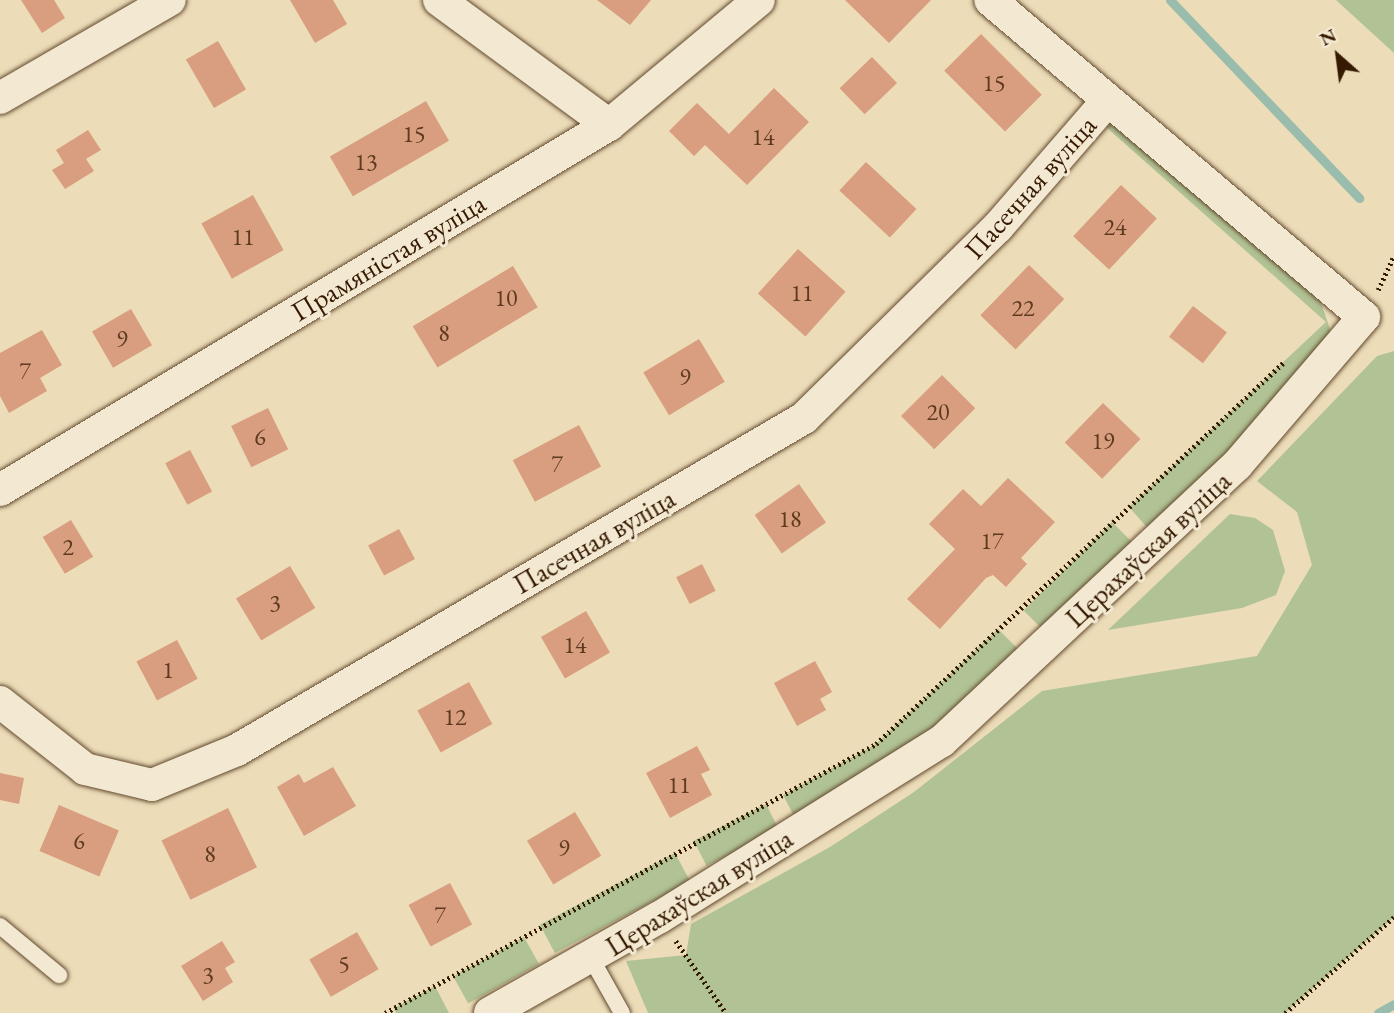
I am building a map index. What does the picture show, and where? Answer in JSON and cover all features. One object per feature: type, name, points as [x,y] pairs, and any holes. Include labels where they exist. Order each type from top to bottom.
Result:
[{"type":"street","points":[[0,98],[170,0]]},
{"type":"street","points":[[439,0],[608,125]]},
{"type":"street","name":"Прамяністая вуліца","points":[[0,491],[608,125],[760,0]]},
{"type":"street","points":[[990,0],[1364,317]]},
{"type":"street","name":"Пасечная вуліца","points":[[0,702],[85,769],[152,785],[237,750],[804,418],[998,227],[1107,101]]},
{"type":"street","name":"Церахаўская вуліца","points":[[491,1013],[660,917],[942,741],[1237,465],[1364,317]]},
{"type":"lane","points":[[0,926],[59,975]]},
{"type":"lane","points":[[591,958],[622,1013]]},
{"type":"path","points":[[1364,317],[1394,256]]},
{"type":"path","points":[[385,1013],[876,744],[1288,357]]},
{"type":"path","points":[[660,917],[726,1013]]},
{"type":"path","points":[[1284,1013],[1394,917]]},
{"type":"green space","points":[[1336,0],[1394,0],[1394,53]]},
{"type":"green space","points":[[1111,124],[1133,135],[1317,291],[1332,335],[1324,357],[1152,533],[1129,507],[1326,322],[1106,127]]},
{"type":"green space","points":[[1394,351],[1394,917],[1285,1013],[648,1013],[626,961],[686,955],[691,924],[830,847],[914,792],[1042,691],[1257,656],[1312,565],[1297,512],[1257,481],[1377,356]]},
{"type":"green space","points":[[1230,514],[1255,518],[1273,530],[1285,571],[1276,595],[1242,608],[1108,630]]},
{"type":"green space","points":[[1112,522],[1138,548],[1050,637],[1024,610]]},
{"type":"green space","points":[[998,629],[1022,653],[955,714],[796,820],[783,795],[876,744]]},
{"type":"green space","points":[[766,804],[779,829],[707,866],[694,841]]},
{"type":"green space","points":[[675,853],[690,881],[555,953],[540,925]]},
{"type":"green space","points":[[524,937],[539,964],[468,1003],[453,976]]},
{"type":"green space","points":[[435,986],[449,1013],[396,1013],[394,1008]]},
{"type":"building","points":[[21,0],[54,0],[65,18],[42,33]]},
{"type":"building","points":[[290,0],[333,0],[347,24],[315,43]]},
{"type":"building","points":[[597,0],[651,0],[630,25]]},
{"type":"building","points":[[845,0],[931,0],[889,43]]},
{"type":"building","points":[[981,34],[1042,95],[1005,132],[944,71]]},
{"type":"building","points":[[218,41],[246,89],[214,108],[186,60]]},
{"type":"building","points":[[872,57],[897,83],[865,114],[840,88]]},
{"type":"building","points":[[774,88],[809,122],[747,185],[705,145],[694,156],[669,131],[697,103],[729,134]]},
{"type":"building","points":[[426,101],[449,141],[353,196],[330,157]]},
{"type":"building","points":[[88,130],[101,150],[86,159],[94,171],[65,189],[52,170],[64,163],[56,150]]},
{"type":"building","points":[[866,162],[916,209],[890,238],[839,191]]},
{"type":"building","points":[[1121,185],[1157,218],[1109,270],[1073,236]]},
{"type":"building","points":[[253,195],[284,250],[232,279],[201,224]]},
{"type":"building","points":[[798,249],[846,292],[805,336],[758,294]]},
{"type":"building","points":[[1029,265],[1064,299],[1016,349],[980,315]]},
{"type":"building","points":[[513,266],[538,307],[437,367],[413,326]]},
{"type":"building","points":[[1193,306],[1227,332],[1203,363],[1169,337]]},
{"type":"building","points":[[131,309],[152,345],[113,368],[92,332]]},
{"type":"building","points":[[42,330],[62,365],[40,378],[47,391],[9,413],[0,396],[0,353]]},
{"type":"building","points":[[699,339],[725,382],[669,415],[643,372]]},
{"type":"building","points":[[942,375],[975,408],[934,449],[901,416]]},
{"type":"building","points":[[1103,403],[1140,439],[1102,479],[1065,443]]},
{"type":"building","points":[[268,408],[288,449],[251,467],[231,426]]},
{"type":"building","points":[[579,425],[601,466],[535,502],[513,460]]},
{"type":"building","points":[[190,450],[212,491],[187,505],[165,463]]},
{"type":"building","points":[[1008,478],[1055,522],[1021,558],[1027,564],[1006,587],[993,575],[986,578],[940,629],[907,599],[955,549],[929,524],[963,489],[981,506]]},
{"type":"building","points":[[799,484],[826,523],[782,553],[755,515]]},
{"type":"building","points":[[71,520],[93,557],[65,574],[43,537]]},
{"type":"building","points":[[399,529],[415,559],[384,575],[368,545]]},
{"type":"building","points":[[702,564],[716,591],[690,604],[676,577]]},
{"type":"building","points":[[290,566],[315,608],[261,640],[236,598]]},
{"type":"building","points":[[586,611],[610,653],[565,679],[541,637]]},
{"type":"building","points":[[177,640],[198,679],[157,700],[136,662]]},
{"type":"building","points":[[815,661],[832,692],[820,699],[826,710],[797,726],[774,683]]},
{"type":"building","points":[[469,682],[492,724],[441,753],[417,711]]},
{"type":"building","points":[[697,746],[710,770],[701,774],[712,795],[670,818],[646,773]]},
{"type":"building","points":[[333,767],[356,806],[304,836],[277,787],[299,774],[304,783]]},
{"type":"building","points":[[0,773],[24,778],[19,804],[0,800]]},
{"type":"building","points":[[59,805],[119,830],[99,876],[39,851]]},
{"type":"building","points":[[228,808],[257,867],[190,900],[161,840]]},
{"type":"building","points":[[575,812],[601,856],[553,885],[527,841]]},
{"type":"building","points":[[450,883],[472,924],[431,947],[409,905]]},
{"type":"building","points":[[357,932],[379,969],[331,997],[309,960]]},
{"type":"building","points":[[222,941],[235,962],[225,968],[233,982],[203,1001],[181,966]]},
{"type":"waterway","points":[[1170,0],[1359,198]]},
{"type":"waterway","points":[[1378,1013],[1394,1004]]}]
